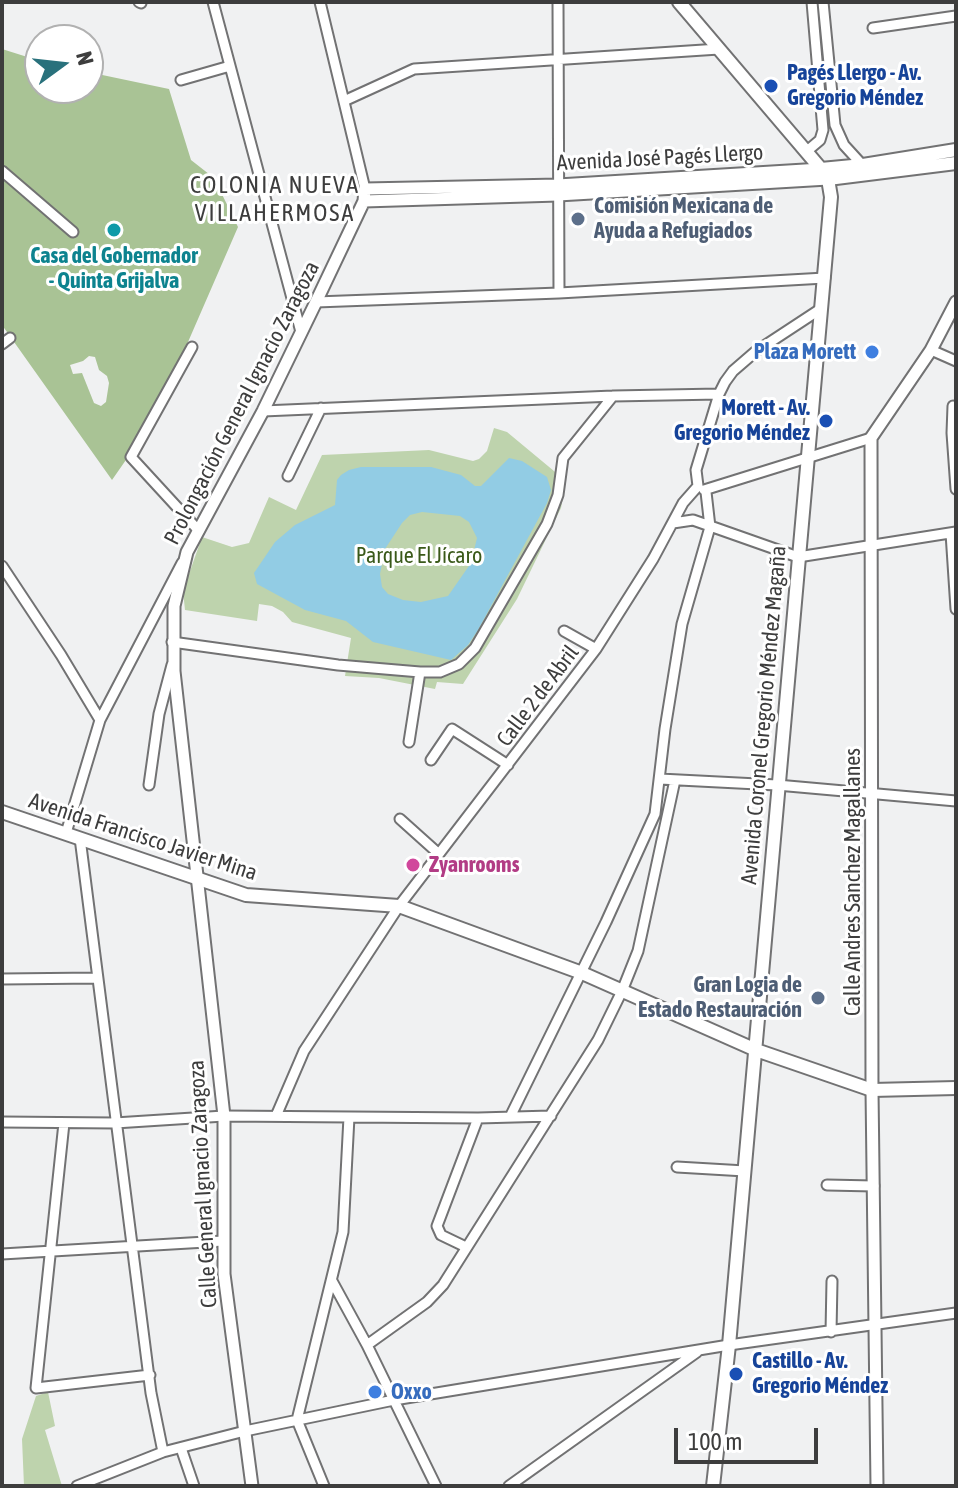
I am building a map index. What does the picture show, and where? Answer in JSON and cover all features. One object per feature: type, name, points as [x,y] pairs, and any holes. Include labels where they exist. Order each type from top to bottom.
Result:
[{"type":"main road","points":[[679,2],[824,174]]},
{"type":"main road","name":"Avenida José Pagés Llergo","points":[[866,170],[956,150]]},
{"type":"main road","name":"Avenida José Pagés Llergo","points":[[824,174],[956,163]]},
{"type":"main road","name":"Avenida Coronel Gregorio Méndez Magaña","points":[[713,1486],[729,1345],[777,785],[831,216],[824,174]]},
{"type":"main road","name":"Avenida Francisco Javier Mina","points":[[2,812],[259,898],[399,906],[582,973],[756,1050],[872,1090],[956,1088]]},
{"type":"street","points":[[213,2],[301,332]]},
{"type":"street","points":[[320,2],[365,195]]},
{"type":"street","points":[[558,2],[559,293]]},
{"type":"street","points":[[807,151],[820,140],[823,130],[812,2]]},
{"type":"street","points":[[823,2],[835,125],[844,145],[866,170]]},
{"type":"street","points":[[873,28],[956,16]]},
{"type":"street","points":[[344,101],[414,69],[719,49]]},
{"type":"street","points":[[181,80],[230,66]]},
{"type":"street","points":[[2,171],[73,232]]},
{"type":"street","name":"Avenida José Pagés Llergo","points":[[365,195],[558,190],[824,174]]},
{"type":"street","name":"Prolongación General Ignacio Zaragoza","points":[[198,879],[172,642],[174,606],[187,552],[263,411],[365,195]]},
{"type":"street","points":[[316,302],[559,293],[825,278]]},
{"type":"street","points":[[510,1117],[651,825],[682,624],[710,527],[702,489],[871,438],[931,350],[956,302]]},
{"type":"street","name":"Calle 2 de Abril","points":[[276,1116],[304,1051],[399,906],[596,649],[683,503],[702,489],[696,470],[719,394],[733,371],[822,308]]},
{"type":"street","points":[[192,347],[131,457],[199,531]]},
{"type":"street","points":[[931,350],[956,361]]},
{"type":"street","points":[[263,411],[719,394]]},
{"type":"street","points":[[172,642],[338,665],[420,672],[450,669],[459,664],[475,648],[547,524],[558,495],[563,458],[613,396]]},
{"type":"street","points":[[953,406],[956,489]]},
{"type":"street","points":[[288,476],[321,408]]},
{"type":"street","name":"Calle Andres Sanchez Magallanes","points":[[871,438],[872,1090],[877,1486]]},
{"type":"street","points":[[673,523],[693,520],[798,557],[953,532],[956,609]]},
{"type":"street","points":[[66,833],[100,720],[187,552]]},
{"type":"street","points":[[2,566],[100,720]]},
{"type":"street","points":[[564,631],[596,649]]},
{"type":"street","points":[[149,785],[159,714],[173,658]]},
{"type":"street","points":[[409,742],[420,672]]},
{"type":"street","points":[[431,760],[452,729],[508,765]]},
{"type":"street","points":[[660,779],[777,785],[956,801]]},
{"type":"street","points":[[367,1345],[436,1293],[598,1040],[622,991],[642,937],[675,780]]},
{"type":"street","points":[[400,819],[439,854]]},
{"type":"street","points":[[651,825],[665,829]]},
{"type":"street","points":[[80,838],[115,1123],[163,1452]]},
{"type":"street","name":"Calle General Ignacio Zaragoza","points":[[198,879],[224,1116],[223,1241],[231,1335],[252,1486]]},
{"type":"street","points":[[2,979],[97,978]]},
{"type":"street","points":[[2,1122],[115,1123],[224,1116],[551,1116]]},
{"type":"street","points":[[324,1486],[297,1420],[346,1214],[349,1117]]},
{"type":"street","points":[[466,1247],[441,1235],[437,1226],[478,1118]]},
{"type":"street","points":[[64,1123],[36,1388],[150,1375]]},
{"type":"street","points":[[677,1167],[745,1171]]},
{"type":"street","points":[[827,1185],[874,1186]]},
{"type":"street","points":[[2,1254],[223,1241]]},
{"type":"street","points":[[332,1281],[436,1486]]},
{"type":"street","points":[[831,1332],[832,1281]]},
{"type":"street","points":[[77,1486],[163,1452],[245,1431],[394,1400],[729,1345],[956,1313]]},
{"type":"street","points":[[509,1486],[700,1350]]},
{"type":"street","points":[[181,1448],[194,1486]]},
{"type":"green space","points":[[2,49],[24,56],[24,104],[104,104],[104,75],[169,89],[191,160],[214,178],[238,227],[188,342],[128,457],[112,480],[2,325]],"holes":[[[89,356],[95,357],[99,370],[107,376],[109,383],[106,402],[101,406],[94,403],[82,373],[73,374],[70,365]]]},
{"type":"green space","name":"Parque El Jícaro","points":[[494,428],[507,432],[566,481],[561,508],[517,599],[463,684],[437,682],[435,689],[379,678],[345,676],[351,638],[292,622],[272,606],[259,604],[257,621],[185,610],[183,591],[202,537],[232,547],[249,543],[269,497],[296,510],[322,455],[429,450],[473,461],[487,451]]},
{"type":"green space","points":[[48,1392],[55,1426],[45,1430],[62,1486],[24,1486],[22,1439],[36,1396]]},
{"type":"water","points":[[509,458],[522,461],[547,477],[551,490],[547,503],[478,630],[468,645],[451,660],[373,642],[346,621],[305,610],[257,584],[254,573],[275,542],[295,525],[335,505],[337,480],[349,470],[361,467],[431,467],[461,475],[475,486],[481,486]],"holes":[[[422,512],[460,516],[469,522],[477,538],[471,563],[448,596],[421,602],[388,594],[382,587],[380,574],[385,549],[402,523],[410,515]]]},
{"type":"place","name":"Pagés Llergo - Av. Gregorio Méndez","points":[[771,86]]},
{"type":"place","name":"Comisión Mexicana de Ayuda a Refugiados","points":[[578,219]]},
{"type":"place","name":"Casa del Gobernador - Quinta Grijalva","points":[[114,230]]},
{"type":"place","name":"Plaza Morett","points":[[872,352]]},
{"type":"place","name":"Morett - Av. Gregorio Méndez","points":[[826,421]]},
{"type":"place","name":"Zyanrooms","points":[[413,865]]},
{"type":"place","name":"Gran Logia de Estado Restauración","points":[[818,998]]},
{"type":"place","name":"Castillo - Av. Gregorio Méndez","points":[[736,1374]]},
{"type":"place","name":"Oxxo","points":[[375,1392]]},
{"type":"district","name":"COLONIA NUEVA VILLAHERMOSA","points":[[275,199]]}]
